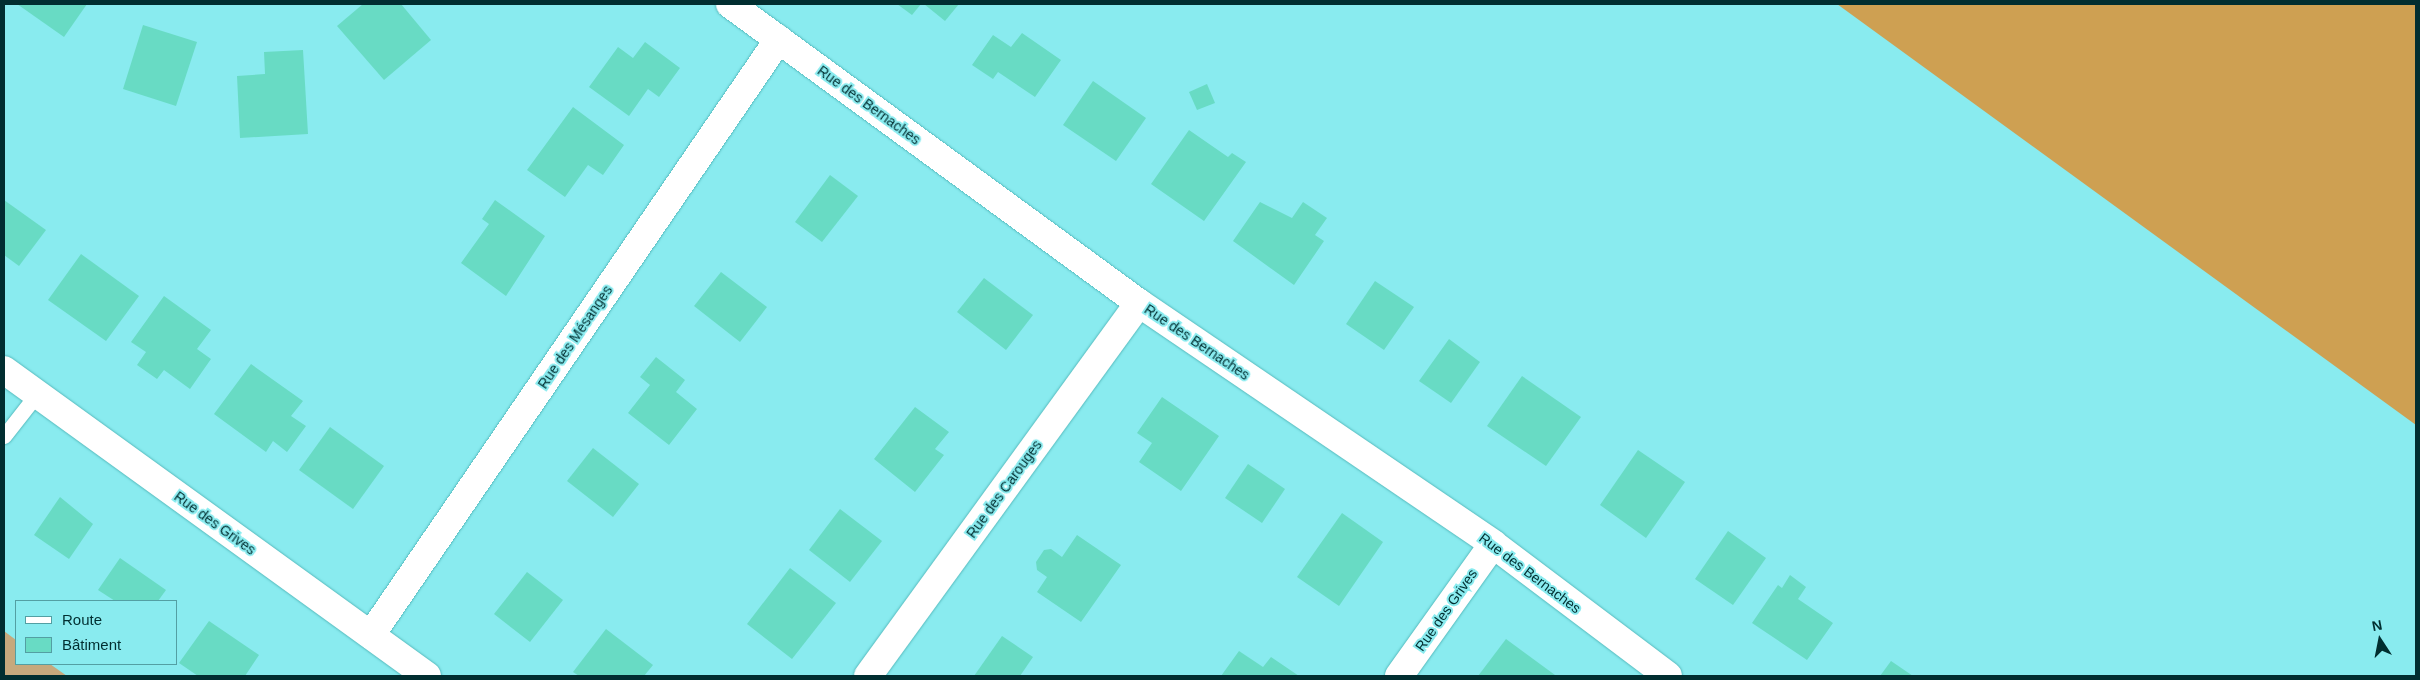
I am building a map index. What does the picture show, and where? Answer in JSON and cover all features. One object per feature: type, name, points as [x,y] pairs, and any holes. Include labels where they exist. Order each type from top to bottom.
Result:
[{"type":"street","name":"Rue des Bernaches","points":[[730,4],[1140,302],[1493,544],[1668,676]]},
{"type":"street","name":"Rue des Mésanges","points":[[371,635],[779,39]]},
{"type":"street","name":"Rue des Carouges","points":[[868,676],[1140,302]]},
{"type":"street","name":"Rue des Grives","points":[[4,370],[428,676]]},
{"type":"street","name":"Rue des Grives","points":[[1399,676],[1493,544]]},
{"type":"lane","points":[[4,436],[36,394]]},
{"type":"shaded area","points":[[1837,4],[2416,4],[2416,425]]},
{"type":"shaded area","points":[[4,631],[15,639],[15,665],[51,665],[67,676],[4,676]]},
{"type":"building","points":[[17,4],[87,4],[64,37]]},
{"type":"building","points":[[363,4],[401,4],[431,40],[384,80],[337,26]]},
{"type":"building","points":[[897,4],[921,4],[912,15]]},
{"type":"building","points":[[924,4],[959,4],[945,21]]},
{"type":"building","points":[[143,25],[197,42],[176,106],[123,89]]},
{"type":"building","points":[[1022,33],[1061,60],[1035,97],[998,72],[993,79],[972,65],[993,35],[1011,47]]},
{"type":"building","points":[[645,42],[680,68],[659,97],[648,89],[629,116],[589,87],[618,47],[633,58]]},
{"type":"building","points":[[303,50],[308,134],[240,138],[237,76],[265,74],[264,52]]},
{"type":"building","points":[[1093,81],[1146,118],[1116,161],[1063,125]]},
{"type":"building","points":[[1207,84],[1215,103],[1197,110],[1189,92]]},
{"type":"building","points":[[573,107],[624,145],[603,175],[588,165],[565,197],[527,170]]},
{"type":"building","points":[[1189,130],[1228,157],[1232,153],[1246,162],[1204,221],[1151,184]]},
{"type":"building","points":[[830,175],[858,196],[822,242],[795,222]]},
{"type":"building","points":[[4,200],[46,230],[19,266],[4,255]]},
{"type":"building","points":[[495,200],[545,236],[506,296],[461,263],[489,224],[482,219]]},
{"type":"building","points":[[1260,202],[1292,218],[1303,202],[1327,218],[1315,235],[1324,241],[1294,285],[1233,241]]},
{"type":"building","points":[[81,254],[139,296],[106,341],[48,300]]},
{"type":"building","points":[[721,272],[767,307],[740,342],[694,306]]},
{"type":"building","points":[[984,278],[1033,315],[1006,350],[957,312]]},
{"type":"building","points":[[1375,281],[1414,307],[1384,350],[1346,324]]},
{"type":"building","points":[[164,296],[211,330],[197,349],[211,359],[190,389],[164,370],[157,379],[137,365],[146,352],[131,342]]},
{"type":"building","points":[[1449,339],[1480,362],[1451,403],[1419,381]]},
{"type":"building","points":[[656,357],[685,380],[676,392],[697,409],[669,445],[628,413],[650,385],[640,377]]},
{"type":"building","points":[[251,364],[303,401],[291,416],[306,426],[287,452],[273,441],[266,452],[214,414]]},
{"type":"building","points":[[1522,376],[1581,417],[1546,466],[1487,426]]},
{"type":"building","points":[[1162,397],[1219,436],[1181,491],[1139,462],[1152,443],[1137,433]]},
{"type":"building","points":[[915,407],[949,432],[935,449],[944,455],[915,492],[874,459]]},
{"type":"building","points":[[330,427],[384,466],[353,509],[299,470]]},
{"type":"building","points":[[593,448],[639,484],[613,517],[567,481]]},
{"type":"building","points":[[1638,450],[1685,482],[1646,538],[1600,505]]},
{"type":"building","points":[[1248,464],[1285,489],[1262,523],[1225,498]]},
{"type":"building","points":[[60,497],[93,524],[69,559],[34,535]]},
{"type":"building","points":[[840,509],[882,541],[850,582],[809,550]]},
{"type":"building","points":[[1342,513],[1383,542],[1339,606],[1297,577]]},
{"type":"building","points":[[1728,531],[1766,558],[1733,605],[1695,579]]},
{"type":"building","points":[[1077,535],[1121,565],[1081,622],[1037,592],[1047,577],[1037,570],[1036,562],[1044,550],[1051,549],[1062,557]]},
{"type":"building","points":[[120,558],[166,590],[159,600],[113,600],[98,590]]},
{"type":"building","points":[[790,568],[836,603],[792,659],[747,624]]},
{"type":"building","points":[[527,572],[563,600],[530,642],[494,614]]},
{"type":"building","points":[[1790,575],[1806,587],[1798,599],[1833,623],[1807,660],[1752,623],[1778,585],[1782,588]]},
{"type":"building","points":[[209,621],[259,655],[245,676],[198,676],[179,663]]},
{"type":"building","points":[[606,629],[653,665],[644,676],[579,676],[573,672]]},
{"type":"building","points":[[1002,636],[1033,657],[1020,676],[974,676]]},
{"type":"building","points":[[1506,639],[1555,675],[1478,676]]},
{"type":"building","points":[[1239,651],[1263,667],[1271,657],[1299,676],[1221,676]]},
{"type":"building","points":[[1891,661],[1913,676],[1880,676]]}]
